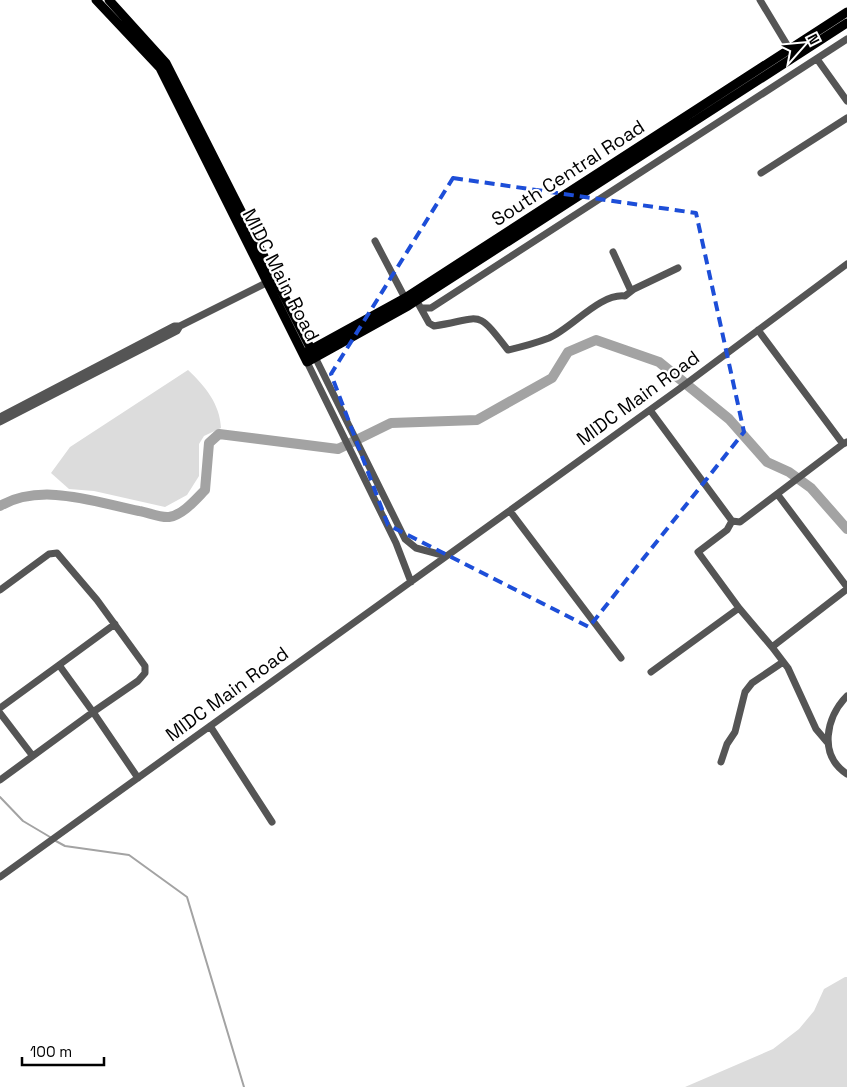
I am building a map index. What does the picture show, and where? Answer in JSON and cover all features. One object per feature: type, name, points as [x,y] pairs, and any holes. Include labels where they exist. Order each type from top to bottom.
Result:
[{"type":"main road","name":"MIDC Main Road","points":[[96,0],[160,68],[270,281],[313,353]]},
{"type":"main road","name":"MIDC Main Road","points":[[109,0],[166,63],[270,281],[304,358]]},
{"type":"main road","name":"South Central Road","points":[[304,358],[606,174],[792,53],[847,12]]},
{"type":"main road","name":"South Central Road","points":[[792,53],[828,36],[847,23]]},
{"type":"main road","name":"South Central Road","points":[[313,353],[419,304],[606,174]]},
{"type":"street","points":[[760,0],[792,53]]},
{"type":"street","points":[[828,36],[834,47]]},
{"type":"street","points":[[419,304],[431,308],[847,39]]},
{"type":"street","points":[[817,58],[847,101]]},
{"type":"street","points":[[761,173],[847,118]]},
{"type":"street","points":[[375,241],[405,298]]},
{"type":"street","points":[[613,252],[631,291]]},
{"type":"street","name":"MIDC Main Road","points":[[0,877],[680,389],[847,264]]},
{"type":"street","points":[[419,304],[434,326],[467,318],[482,319],[491,327],[508,350],[550,338],[580,319],[585,311],[618,295],[625,296],[631,291],[678,268]]},
{"type":"street","points":[[0,417],[174,326],[180,326],[270,281]]},
{"type":"street","points":[[0,422],[177,332],[180,326]]},
{"type":"street","points":[[650,410],[732,521],[740,522],[792,485],[845,443],[758,330]]},
{"type":"street","name":"MIDC Main Road","points":[[313,353],[410,544],[446,556]]},
{"type":"street","name":"MIDC Main Road","points":[[304,358],[396,543],[410,582]]},
{"type":"street","points":[[772,647],[847,588],[778,495]]},
{"type":"street","points":[[510,510],[621,658]]},
{"type":"street","points":[[732,521],[728,530],[698,552],[739,608],[783,662],[796,684],[816,729],[827,742],[834,760],[847,774]]},
{"type":"street","points":[[0,590],[49,554],[57,553],[97,600],[145,666],[145,672],[138,681],[32,755],[0,780]]},
{"type":"street","points":[[652,672],[739,608]]},
{"type":"street","points":[[0,708],[115,624]]},
{"type":"street","points":[[722,762],[727,744],[735,732],[745,692],[752,683],[783,662]]},
{"type":"street","points":[[59,665],[138,778]]},
{"type":"street","points":[[827,742],[830,720],[847,696]]},
{"type":"street","points":[[0,713],[32,755]]},
{"type":"street","points":[[210,726],[272,822]]},
{"type":"highlighted area","points":[[453,178],[696,213],[744,432],[589,627],[388,525],[331,374]]},
{"type":"shaded area","points":[[188,370],[200,382],[215,403],[221,428],[204,436],[199,444],[199,476],[187,495],[165,507],[94,491],[69,489],[51,473],[70,447]]},
{"type":"shaded area","points":[[847,977],[847,1087],[685,1087],[773,1049],[799,1029],[814,1011],[824,989]]},
{"type":"waterway","points":[[0,506],[16,499],[33,495],[68,496],[162,517],[174,516],[189,506],[205,490],[209,443],[219,434],[338,449],[391,423],[477,420],[552,378],[568,352],[596,340],[659,362],[729,419],[767,462],[789,472],[811,488],[847,529]]},
{"type":"waterway","points":[[0,797],[23,821],[50,837]]},
{"type":"waterway","points":[[54,840],[65,846],[129,855],[187,897],[244,1087]]}]
